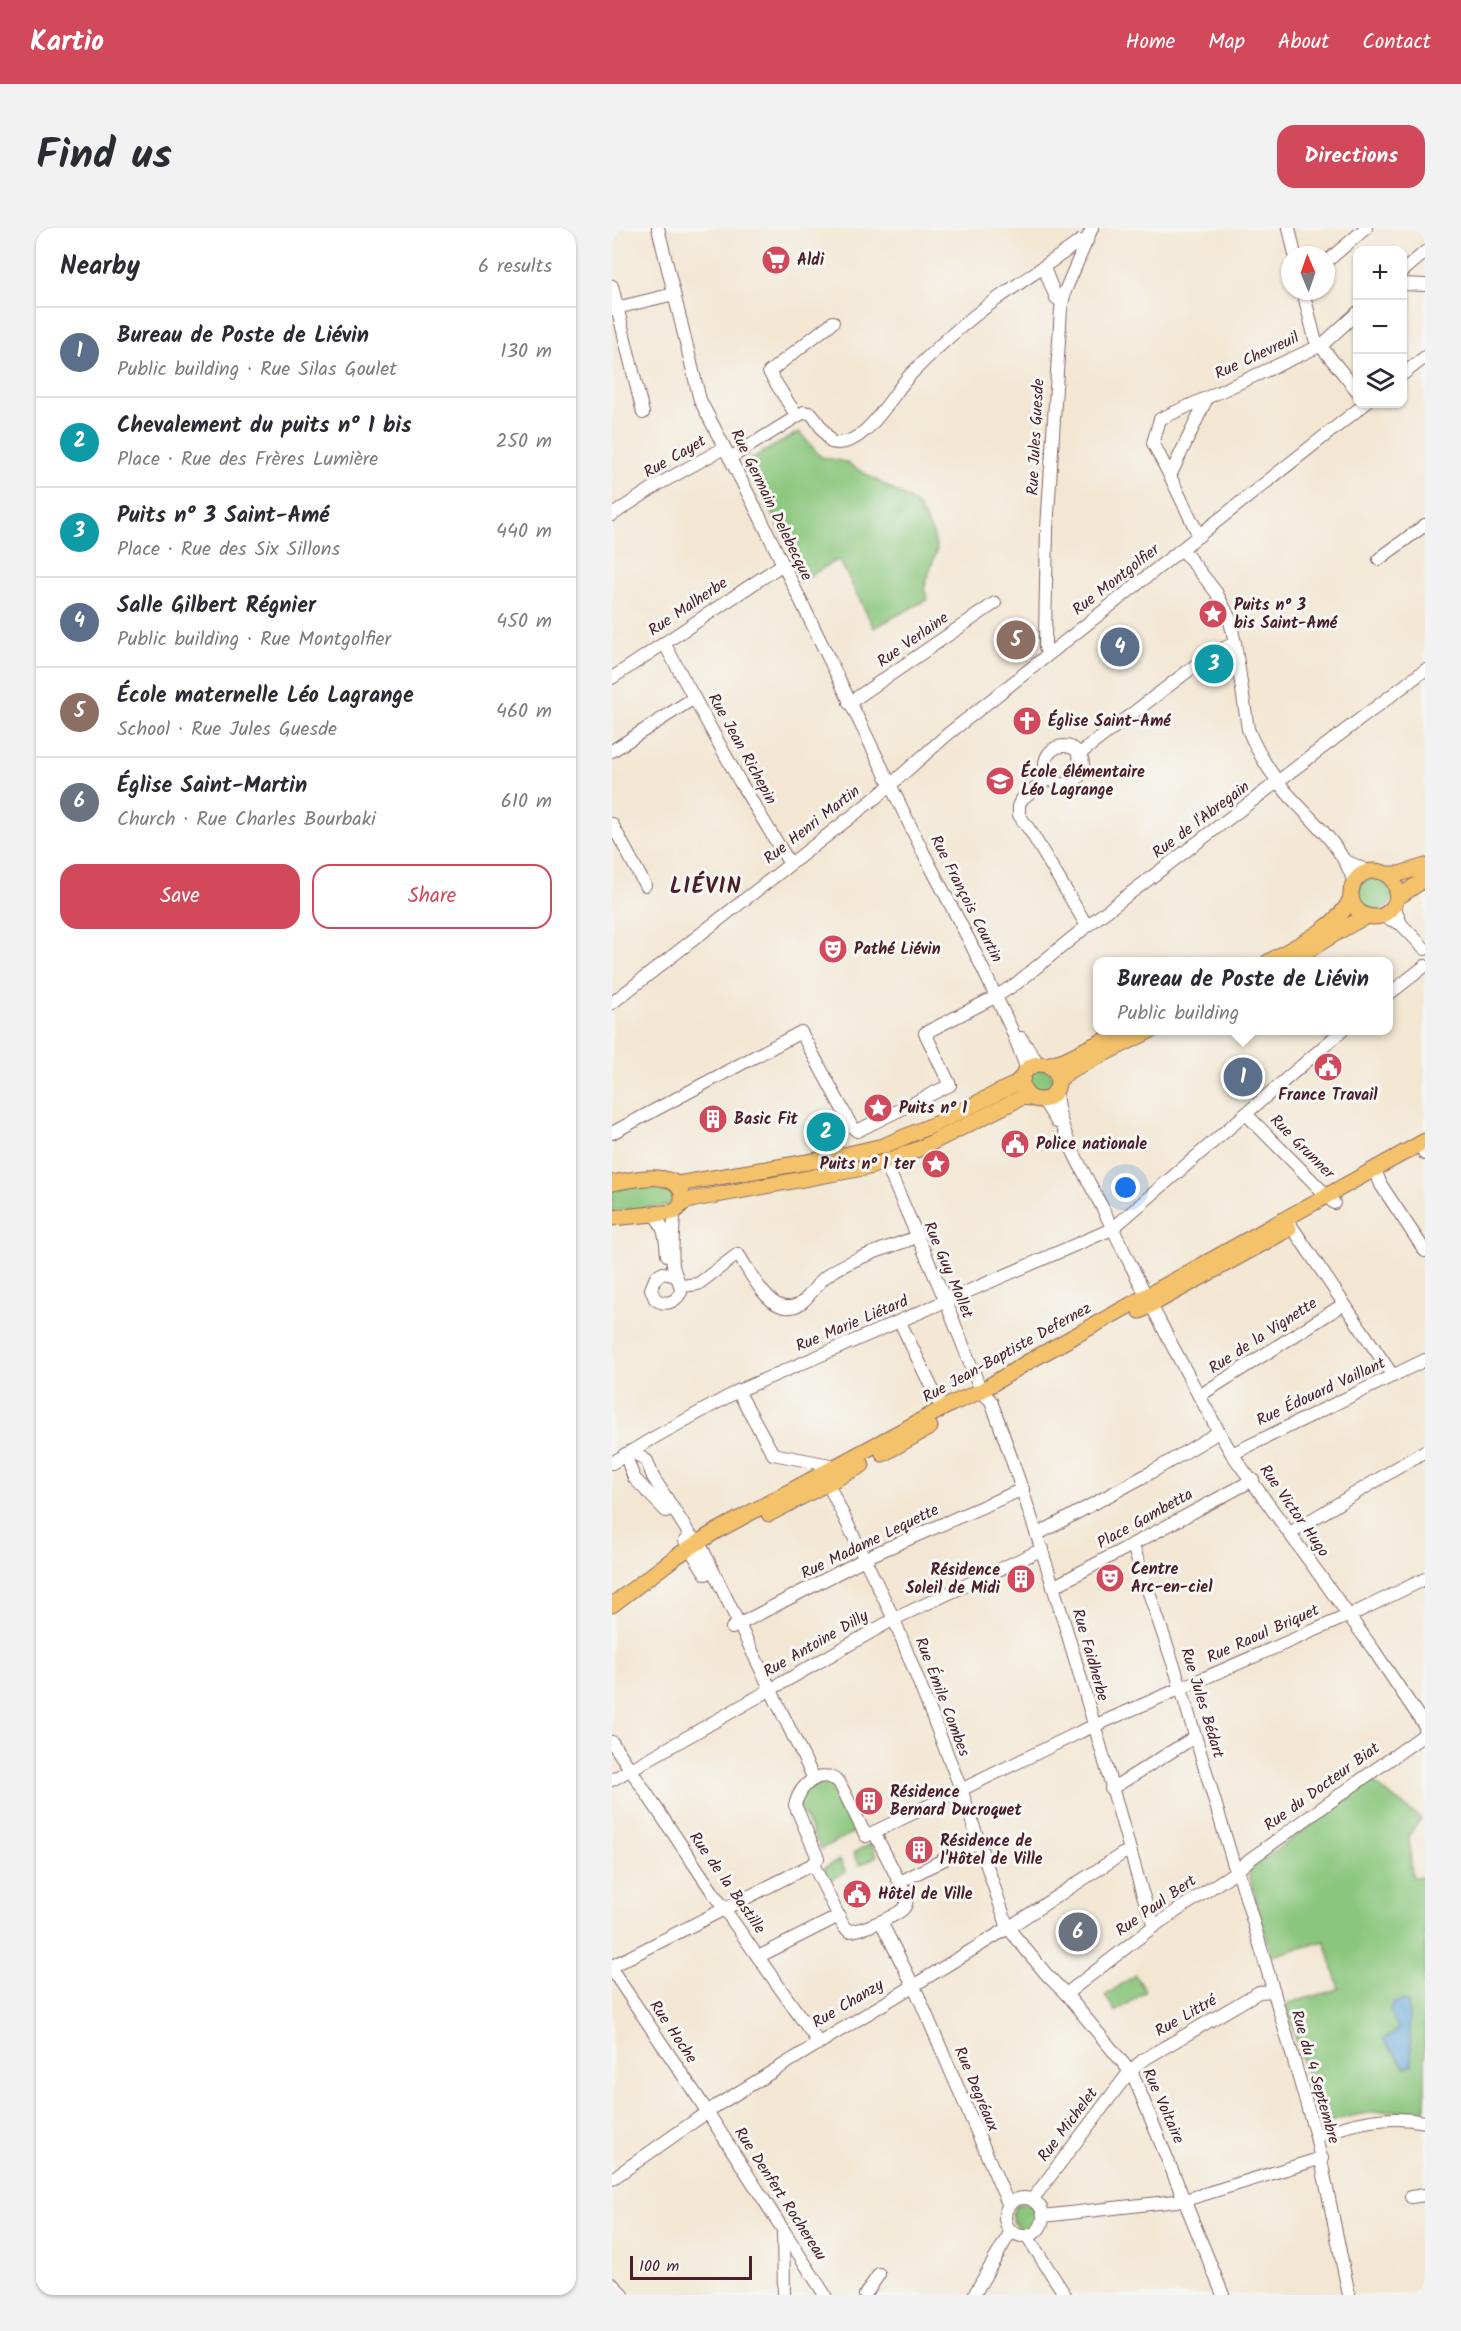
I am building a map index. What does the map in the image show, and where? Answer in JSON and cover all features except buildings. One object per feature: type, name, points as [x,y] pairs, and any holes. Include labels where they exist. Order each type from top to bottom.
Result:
[{"type":"main road","points":[[1297,957],[1336,927],[1351,898],[1354,883],[1361,875],[1421,872]]},
{"type":"main road","points":[[1276,957],[1312,936],[1375,916],[1395,902],[1421,872]]},
{"type":"main road","points":[[1377,873],[1395,886],[1395,902]]},
{"type":"main road","points":[[1351,898],[1359,912],[1375,916]]},
{"type":"main road","points":[[612,1218],[654,1215],[678,1208],[695,1199],[869,1167],[885,1162],[921,1148],[1023,1097],[1049,1098],[1062,1076],[1118,1035]]},
{"type":"main road","points":[[1062,1076],[1142,1035]]},
{"type":"main road","points":[[676,1184],[831,1158],[883,1146],[1015,1084],[1033,1069],[1053,1069],[1062,1076]]},
{"type":"main road","points":[[1033,1069],[1023,1089],[1035,1099]]},
{"type":"main road","name":"Rue Jean-Baptiste Defernez","points":[[612,1615],[696,1549],[828,1484],[1149,1300],[1330,1199],[1425,1150]]},
{"type":"main road","name":"Rue Jean-Baptiste Defernez","points":[[1149,1300],[1292,1227],[1330,1199],[1378,1177],[1425,1150]]},
{"type":"main road","points":[[612,1183],[668,1178],[676,1184],[682,1194],[678,1208]]},
{"type":"main road","name":"Rue Jean-Baptiste Defernez","points":[[612,1605],[696,1549],[835,1466],[942,1409],[984,1393]]},
{"type":"street","name":"Rue Germain Delebecque","points":[[658,228],[700,400],[891,785]]},
{"type":"street","name":"Rue Jules Guesde","points":[[1049,653],[1045,638],[1047,529],[1062,302],[1092,228]]},
{"type":"street","points":[[1289,228],[1293,246]]},
{"type":"street","points":[[1335,254],[1366,228]]},
{"type":"street","points":[[832,322],[769,372],[796,415],[804,412],[812,414],[831,442],[835,443],[844,442],[866,430],[909,376],[997,299],[1080,241],[1087,241]]},
{"type":"street","points":[[1407,268],[1425,252]]},
{"type":"street","points":[[1044,268],[1056,298],[1062,302]]},
{"type":"street","points":[[1407,284],[1425,285]]},
{"type":"street","points":[[612,286],[615,308],[643,413]]},
{"type":"street","points":[[615,308],[674,294]]},
{"type":"street","points":[[1305,300],[1316,339],[1353,385]]},
{"type":"street","name":"Rue Chevreuil","points":[[1170,476],[1153,443],[1160,419],[1322,345],[1353,317]]},
{"type":"street","points":[[1407,371],[1425,357]]},
{"type":"street","name":"Rue Chevreuil","points":[[1170,476],[1206,398]]},
{"type":"street","name":"Rue Montgolfier","points":[[891,785],[948,734],[1360,408]]},
{"type":"street","name":"Rue Cayet","points":[[612,515],[659,484],[727,453],[796,415]]},
{"type":"street","points":[[1170,476],[1199,536]]},
{"type":"street","points":[[1379,559],[1425,525]]},
{"type":"street","points":[[1182,549],[1216,592],[1226,611],[1235,643],[1248,729],[1258,750],[1279,782],[1346,861],[1354,883]]},
{"type":"street","name":"Rue Malherbe","points":[[612,678],[665,646],[783,564]]},
{"type":"street","name":"Rue Verlaine","points":[[849,703],[995,603]]},
{"type":"street","points":[[1078,755],[1209,655],[1235,643]]},
{"type":"street","name":"Rue Jean Richepin","points":[[665,646],[740,782],[790,864]]},
{"type":"street","name":"Rue de l'Abregain","points":[[612,1133],[801,1032],[852,1127],[857,1131],[950,1085],[925,1033],[997,996],[1017,983],[1087,926],[1425,670]]},
{"type":"street","points":[[612,751],[694,698]]},
{"type":"street","points":[[1067,746],[1078,755],[1084,763],[1082,773],[1076,780],[1066,784],[1050,777],[1045,763],[1053,750],[1067,746]]},
{"type":"street","points":[[1050,777],[1023,798],[1019,804],[1019,815],[1087,926]]},
{"type":"street","name":"Rue Henri Martin","points":[[612,1003],[891,785]]},
{"type":"street","name":"Rue François Courtin","points":[[891,785],[997,996],[1025,1064],[1033,1069]]},
{"type":"street","points":[[612,824],[645,885]]},
{"type":"street","points":[[1346,861],[1377,873]]},
{"type":"street","points":[[1395,902],[1401,924],[1425,949]]},
{"type":"street","points":[[1375,916],[1401,924]]},
{"type":"street","points":[[1393,991],[1425,966]]},
{"type":"street","name":"Rue Marie Liétard","points":[[612,1463],[738,1391],[1112,1229],[1337,1035]]},
{"type":"street","points":[[1062,1076],[1058,1107],[1070,1143]]},
{"type":"street","points":[[1035,1099],[1051,1111],[1070,1143],[1149,1300]]},
{"type":"street","name":"Rue Grunner","points":[[1246,1114],[1330,1199]]},
{"type":"street","name":"Rue Guy Mollet","points":[[885,1162],[984,1393]]},
{"type":"street","points":[[1378,1177],[1425,1251]]},
{"type":"street","points":[[654,1215],[660,1220],[664,1230],[668,1254],[663,1273],[656,1277],[651,1289],[655,1299],[668,1303],[674,1301],[681,1292],[673,1263],[678,1208]]},
{"type":"street","points":[[1292,1227],[1393,1376]]},
{"type":"street","points":[[663,1273],[678,1281],[698,1284],[738,1254],[771,1302],[783,1307],[792,1306],[807,1299],[823,1278],[839,1268],[916,1237]]},
{"type":"street","name":"Rue Victor Hugo","points":[[1149,1300],[1232,1454],[1253,1480],[1425,1726]]},
{"type":"street","name":"Rue de la Vignette","points":[[1199,1396],[1344,1304]]},
{"type":"street","points":[[900,1322],[942,1409]]},
{"type":"street","name":"Rue Édouard Vaillant","points":[[1232,1454],[1425,1360]]},
{"type":"street","points":[[738,1391],[773,1454],[835,1466]]},
{"type":"street","name":"Rue Faidherbe","points":[[984,1393],[1023,1489],[1043,1549],[1093,1726],[1154,1926]]},
{"type":"street","points":[[1038,1534],[1219,1432]]},
{"type":"street","points":[[1290,1533],[1425,1451]]},
{"type":"street","points":[[628,1453],[634,1478],[658,1501],[696,1549]]},
{"type":"street","points":[[628,1453],[646,1461],[653,1477],[696,1549],[736,1627],[809,1782]]},
{"type":"street","name":"Place Gambetta","points":[[1053,1587],[1253,1480]]},
{"type":"street","name":"Rue Émile Combes","points":[[828,1484],[894,1619],[961,1789],[1008,1928]]},
{"type":"street","name":"Rue Madame Lequette","points":[[736,1627],[866,1558],[1023,1489]]},
{"type":"street","name":"Rue Jules Bédart","points":[[1133,1546],[1237,1871]]},
{"type":"street","name":"Rue Antoine Dilly","points":[[612,1780],[894,1619],[1043,1549]]},
{"type":"street","name":"Rue Raoul Briquet","points":[[870,1834],[1093,1726],[1425,1579]]},
{"type":"street","name":"Rue du Docteur Biat","points":[[1237,1871],[1249,1860],[1421,1737],[1425,1731]]},
{"type":"street","points":[[1112,1789],[1195,1737]]},
{"type":"street","name":"Rue de la Bastille","points":[[612,1742],[723,1908],[818,2042]]},
{"type":"street","points":[[825,1776],[839,1782],[870,1834],[900,1882],[907,1901],[904,1908],[881,1922],[856,1931],[849,1931],[839,1916],[815,1861],[795,1805],[799,1792],[809,1782],[825,1776]]},
{"type":"street","points":[[900,1882],[978,1842]]},
{"type":"street","name":"Rue Chanzy","points":[[612,2179],[707,2112],[1130,1851]]},
{"type":"street","points":[[612,1968],[815,1861]]},
{"type":"street","points":[[1237,1871],[1269,1977],[1267,1991]]},
{"type":"street","name":"Rue Paul Bert","points":[[1066,1994],[1154,1926],[1237,1871]]},
{"type":"street","points":[[758,1957],[839,1916]]},
{"type":"street","name":"Rue Degréaux","points":[[881,1922],[912,1985],[1009,2206]]},
{"type":"street","name":"Rue Voltaire","points":[[1008,1928],[1130,2071],[1223,2295]]},
{"type":"street","name":"Rue Hoche","points":[[612,1968],[707,2112]]},
{"type":"street","name":"Rue Littré","points":[[1130,2071],[1143,2060],[1267,1991]]},
{"type":"street","name":"Rue du 4 Septembre","points":[[1267,1991],[1316,2136],[1350,2295]]},
{"type":"street","name":"Rue Michelet","points":[[1032,2200],[1130,2071]]},
{"type":"street","name":"Rue Denfert Rochereau","points":[[707,2112],[825,2295]]},
{"type":"street","points":[[1316,2136],[1379,2119],[1425,2122]]},
{"type":"street","points":[[1043,2216],[1185,2200],[1322,2158]]},
{"type":"street","points":[[1411,2197],[1425,2194]]},
{"type":"street","points":[[1017,2200],[1032,2200],[1041,2210],[1043,2222],[1037,2231],[1027,2236],[1016,2234],[1011,2231],[1005,2216],[1009,2206],[1017,2200]]},
{"type":"street","points":[[783,2228],[784,2295]]},
{"type":"street","points":[[974,2295],[1011,2231]]},
{"type":"street","points":[[1027,2236],[1065,2295]]},
{"type":"street","points":[[865,2295],[879,2274]]},
{"type":"street","points":[[612,2284],[623,2295]]},
{"type":"green space","points":[[799,432],[821,457],[845,462],[909,499],[919,508],[933,534],[937,549],[924,589],[928,599],[874,628],[840,561],[835,561],[806,578],[745,462]]},
{"type":"green space","points":[[1376,877],[1388,882],[1393,894],[1388,906],[1376,911],[1364,906],[1359,894],[1364,882]]},
{"type":"green space","points":[[1040,1068],[1049,1072],[1053,1081],[1049,1090],[1040,1094],[1031,1090],[1027,1081],[1031,1072]]},
{"type":"green space","points":[[658,1184],[662,1192],[673,1189],[675,1199],[671,1205],[612,1212],[612,1189]]},
{"type":"green space","points":[[1376,1778],[1374,1783],[1421,1819],[1409,1835],[1412,1877],[1425,1877],[1425,2115],[1387,2111],[1351,2116],[1326,2123],[1320,2120],[1286,2004],[1339,1989],[1325,1941],[1272,1956],[1249,1877],[1250,1869]]},
{"type":"green space","points":[[820,1783],[835,1787],[858,1830],[821,1849],[798,1804],[804,1791]]},
{"type":"green space","points":[[871,1844],[877,1856],[860,1865],[853,1853]]},
{"type":"green space","points":[[840,1860],[846,1872],[828,1881],[822,1869]]},
{"type":"green space","points":[[1135,1975],[1146,1991],[1116,2012],[1105,1996]]},
{"type":"green space","points":[[1025,2203],[1034,2207],[1038,2216],[1034,2225],[1025,2229],[1016,2225],[1012,2216],[1016,2207]]},
{"type":"water","points":[[1403,2001],[1408,2003],[1412,2065],[1405,2067],[1383,2039],[1392,2035],[1398,2028],[1390,2010],[1393,2003]]},
{"type":"place","name":"Aldi","points":[[776,260]]},
{"type":"place","name":"Puits n° 3 bis Saint-Amé","points":[[1213,614]]},
{"type":"place","name":"École maternelle Léo Lagrange","points":[[1016,640]]},
{"type":"place","name":"Salle Gilbert Régnier","points":[[1120,647]]},
{"type":"place","name":"Puits n° 3 Saint-Amé","points":[[1214,664]]},
{"type":"place","name":"Église Saint-Amé","points":[[1027,721]]},
{"type":"place","name":"École élémentaire Léo Lagrange","points":[[1000,781]]},
{"type":"place","name":"Pathé Liévin","points":[[833,949]]},
{"type":"place","name":"France Travail","points":[[1328,1067]]},
{"type":"place","name":"Bureau de Poste de Liévin","points":[[1243,1077]]},
{"type":"place","name":"Puits n° 1","points":[[878,1108]]},
{"type":"place","name":"Basic Fit","points":[[713,1119]]},
{"type":"place","name":"Chevalement du puits n° 1 bis","points":[[826,1132]]},
{"type":"place","name":"Police nationale","points":[[1015,1144]]},
{"type":"place","name":"Puits n° 1 ter","points":[[936,1164]]},
{"type":"place","name":"Centre Arc-en-ciel","points":[[1110,1578]]},
{"type":"place","name":"Résidence Soleil de Midi","points":[[1021,1579]]},
{"type":"place","name":"Résidence Bernard Ducroquet","points":[[869,1801]]},
{"type":"place","name":"Résidence de l'Hôtel de Ville","points":[[919,1850]]},
{"type":"place","name":"Hôtel de Ville","points":[[857,1894]]},
{"type":"place","name":"Église Saint-Martin","points":[[1078,1932]]},
{"type":"district","name":"LIÉVIN","points":[[706,887]]}]
